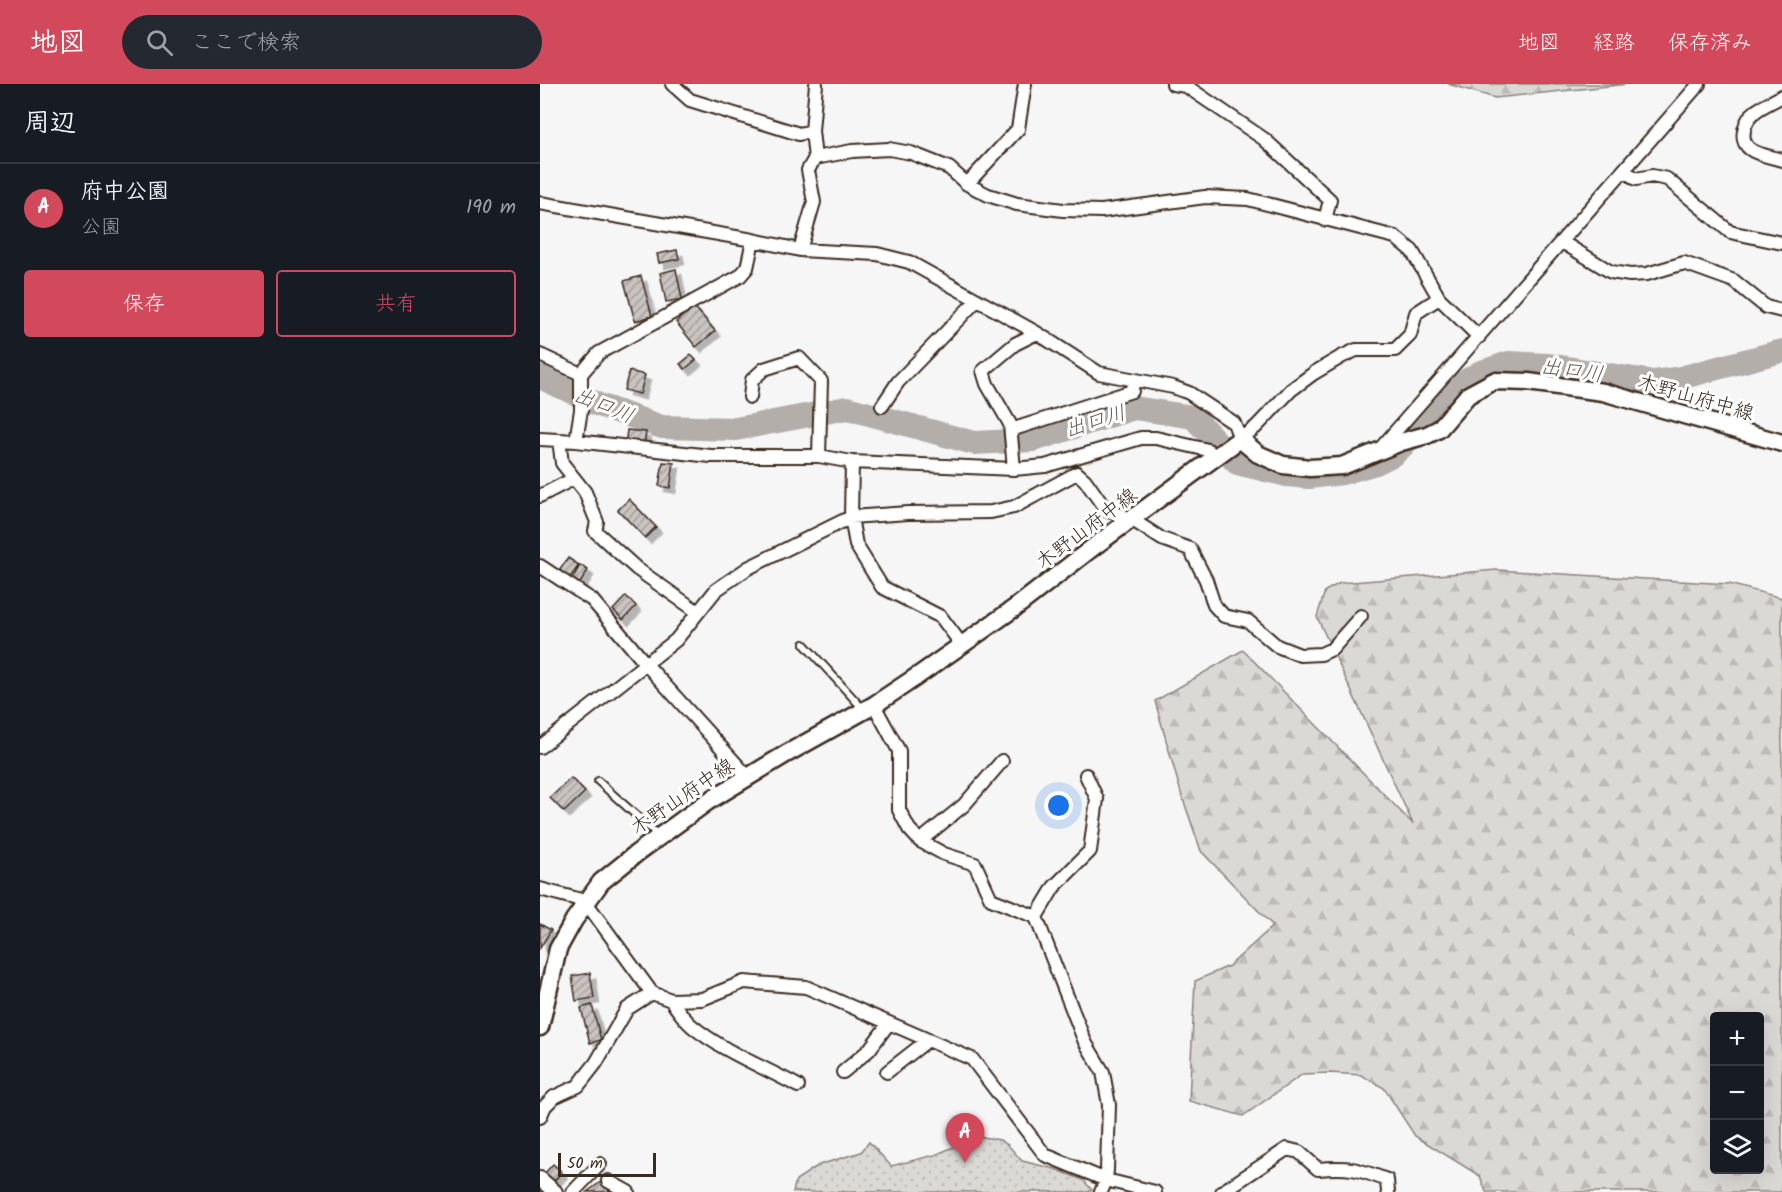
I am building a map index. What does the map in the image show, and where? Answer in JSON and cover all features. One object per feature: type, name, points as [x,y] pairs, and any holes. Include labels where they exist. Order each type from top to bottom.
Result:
[{"type":"main road","name":"木野山府中線","points":[[540,1026],[558,949],[585,901],[601,882],[706,802],[869,707],[962,645],[1238,441],[1258,454],[1283,465],[1310,468],[1342,466],[1439,429],[1468,395],[1494,381],[1528,382],[1603,392],[1782,443]]},
{"type":"street","points":[[672,84],[690,100],[799,134],[812,131]]},
{"type":"street","points":[[800,250],[814,202],[808,170],[815,158],[812,131],[816,84]]},
{"type":"street","points":[[967,184],[1018,129],[1025,84]]},
{"type":"street","points":[[1173,84],[1186,86],[1264,139],[1330,200],[1325,220]]},
{"type":"street","points":[[1377,452],[1699,84]]},
{"type":"street","points":[[1782,96],[1755,111],[1743,133],[1745,143],[1750,150],[1782,160]]},
{"type":"street","points":[[815,158],[852,151],[889,149],[911,153],[949,168],[967,184],[988,195],[1017,204],[1063,210],[1102,211],[1205,198],[1248,199],[1395,237],[1412,251],[1439,298],[1479,337]]},
{"type":"street","points":[[1624,170],[1636,179],[1652,176],[1668,179],[1730,232],[1782,243]]},
{"type":"street","points":[[540,203],[800,250],[877,254],[909,262],[1037,333],[1099,373],[1173,387],[1189,393],[1234,423],[1238,441],[1256,427],[1291,390],[1341,357],[1356,350],[1395,350],[1410,335],[1416,313],[1439,298]]},
{"type":"street","points":[[576,441],[581,410],[581,374],[599,353],[740,276],[747,268],[753,240]]},
{"type":"street","points":[[1562,242],[1611,272],[1630,275],[1647,274],[1684,263],[1734,281],[1766,307],[1782,310]]},
{"type":"street","points":[[882,406],[898,382],[977,300]]},
{"type":"street","points":[[1014,469],[1010,424],[987,384],[983,371],[1015,344],[1037,333]]},
{"type":"street","points":[[540,355],[581,374]]},
{"type":"street","points":[[750,397],[752,381],[764,369],[799,358],[821,381],[819,456]]},
{"type":"street","points":[[1011,430],[1132,391],[1133,380]]},
{"type":"street","points":[[540,440],[576,441],[711,456],[819,456],[852,462],[1014,469],[1045,466],[1141,438],[1156,438],[1208,450],[1216,458]]},
{"type":"street","points":[[559,440],[562,462],[585,492],[597,522],[595,531],[637,569],[698,612]]},
{"type":"street","points":[[852,462],[851,517],[856,545],[882,587],[941,617],[962,645]]},
{"type":"street","points":[[540,747],[676,640],[716,590],[748,568],[851,517],[908,513],[991,512],[1014,507],[1077,472],[1106,510],[1131,519],[1162,539],[1190,549],[1206,580],[1214,605],[1224,616],[1248,621],[1277,646],[1300,655],[1322,654],[1332,649],[1361,616]]},
{"type":"street","points":[[540,496],[573,479]]},
{"type":"street","points":[[540,566],[592,600],[645,663],[748,777]]},
{"type":"street","points":[[869,707],[899,751],[899,810],[909,829],[920,841],[944,854],[975,864],[991,899],[1036,917],[1085,1042],[1103,1072],[1109,1105],[1103,1186]]},
{"type":"street","points":[[920,841],[964,805],[1002,761]]},
{"type":"street","points":[[1036,917],[1054,887],[1090,850],[1097,800],[1086,775]]},
{"type":"street","points":[[540,890],[585,901],[652,993],[671,1000],[702,999],[744,982],[806,987],[972,1059],[1045,1155],[1103,1186],[1155,1192]]},
{"type":"street","points":[[540,1117],[545,1106],[554,1097],[578,1086],[596,1063],[627,1009],[652,993]]},
{"type":"street","points":[[671,1000],[690,1024],[723,1047],[798,1086]]},
{"type":"street","points":[[843,1072],[869,1050],[889,1023]]},
{"type":"street","points":[[887,1072],[928,1040]]},
{"type":"street","points":[[1222,1192],[1287,1149],[1299,1152],[1318,1169],[1344,1167],[1364,1171],[1387,1180],[1388,1192]]},
{"type":"street","points":[[573,1192],[600,1164]]},
{"type":"street","points":[[540,1179],[555,1192]]},
{"type":"street","points":[[608,1181],[628,1192]]},
{"type":"lane","points":[[804,644],[869,707]]},
{"type":"lane","points":[[598,781],[660,836]]},
{"type":"green space","points":[[1448,84],[1628,84],[1495,98]]},
{"type":"green space","points":[[1497,570],[1729,584],[1782,598],[1782,1192],[1486,1192],[1480,1176],[1415,1136],[1384,1088],[1361,1075],[1303,1074],[1243,1116],[1189,1101],[1195,981],[1229,966],[1273,926],[1201,851],[1181,793],[1155,701],[1243,650],[1413,824],[1317,617],[1325,591],[1340,583]]},
{"type":"green space","points":[[983,1137],[1000,1140],[1008,1145],[1022,1161],[1055,1169],[1083,1180],[1092,1190],[1088,1192],[793,1192],[796,1180],[819,1165],[861,1152],[869,1142],[891,1166],[935,1155],[972,1139]]},
{"type":"building","points":[[677,250],[679,259],[659,263],[657,254]]},
{"type":"building","points":[[676,269],[682,299],[666,302],[660,273]]},
{"type":"building","points":[[641,276],[652,316],[635,321],[624,281]]},
{"type":"building","points":[[694,306],[715,331],[696,347],[676,322]]},
{"type":"building","points":[[691,355],[696,360],[685,369],[680,364]]},
{"type":"building","points":[[629,371],[645,375],[640,394],[624,390]]},
{"type":"building","points":[[627,430],[646,432],[644,447],[625,445]]},
{"type":"building","points":[[663,462],[674,463],[670,488],[659,486]]},
{"type":"building","points":[[629,499],[656,527],[645,538],[618,510]]},
{"type":"building","points":[[568,558],[579,565],[568,581],[557,574]]},
{"type":"building","points":[[580,565],[588,570],[579,585],[572,580]]},
{"type":"building","points":[[626,596],[636,606],[623,620],[613,610]]},
{"type":"building","points":[[571,778],[585,792],[564,812],[550,798]]},
{"type":"building","points":[[540,924],[551,930],[540,948]]},
{"type":"building","points":[[590,973],[594,998],[576,1001],[572,976]]},
{"type":"building","points":[[592,1005],[601,1040],[590,1043],[581,1008]]},
{"type":"building","points":[[553,1164],[562,1172],[554,1181],[545,1173]]},
{"type":"building","points":[[602,1181],[610,1192],[587,1192]]},
{"type":"waterway","name":"出口川","points":[[540,377],[599,405],[662,427],[736,429],[847,408],[974,443],[1033,440],[1134,408],[1193,417],[1237,463],[1287,475],[1309,477],[1342,473],[1376,463],[1394,454],[1431,420],[1448,395],[1459,385],[1479,373],[1509,363],[1549,365],[1653,382],[1680,378],[1782,351]]},
{"type":"place","name":"府中公園","points":[[965,1163]]}]
